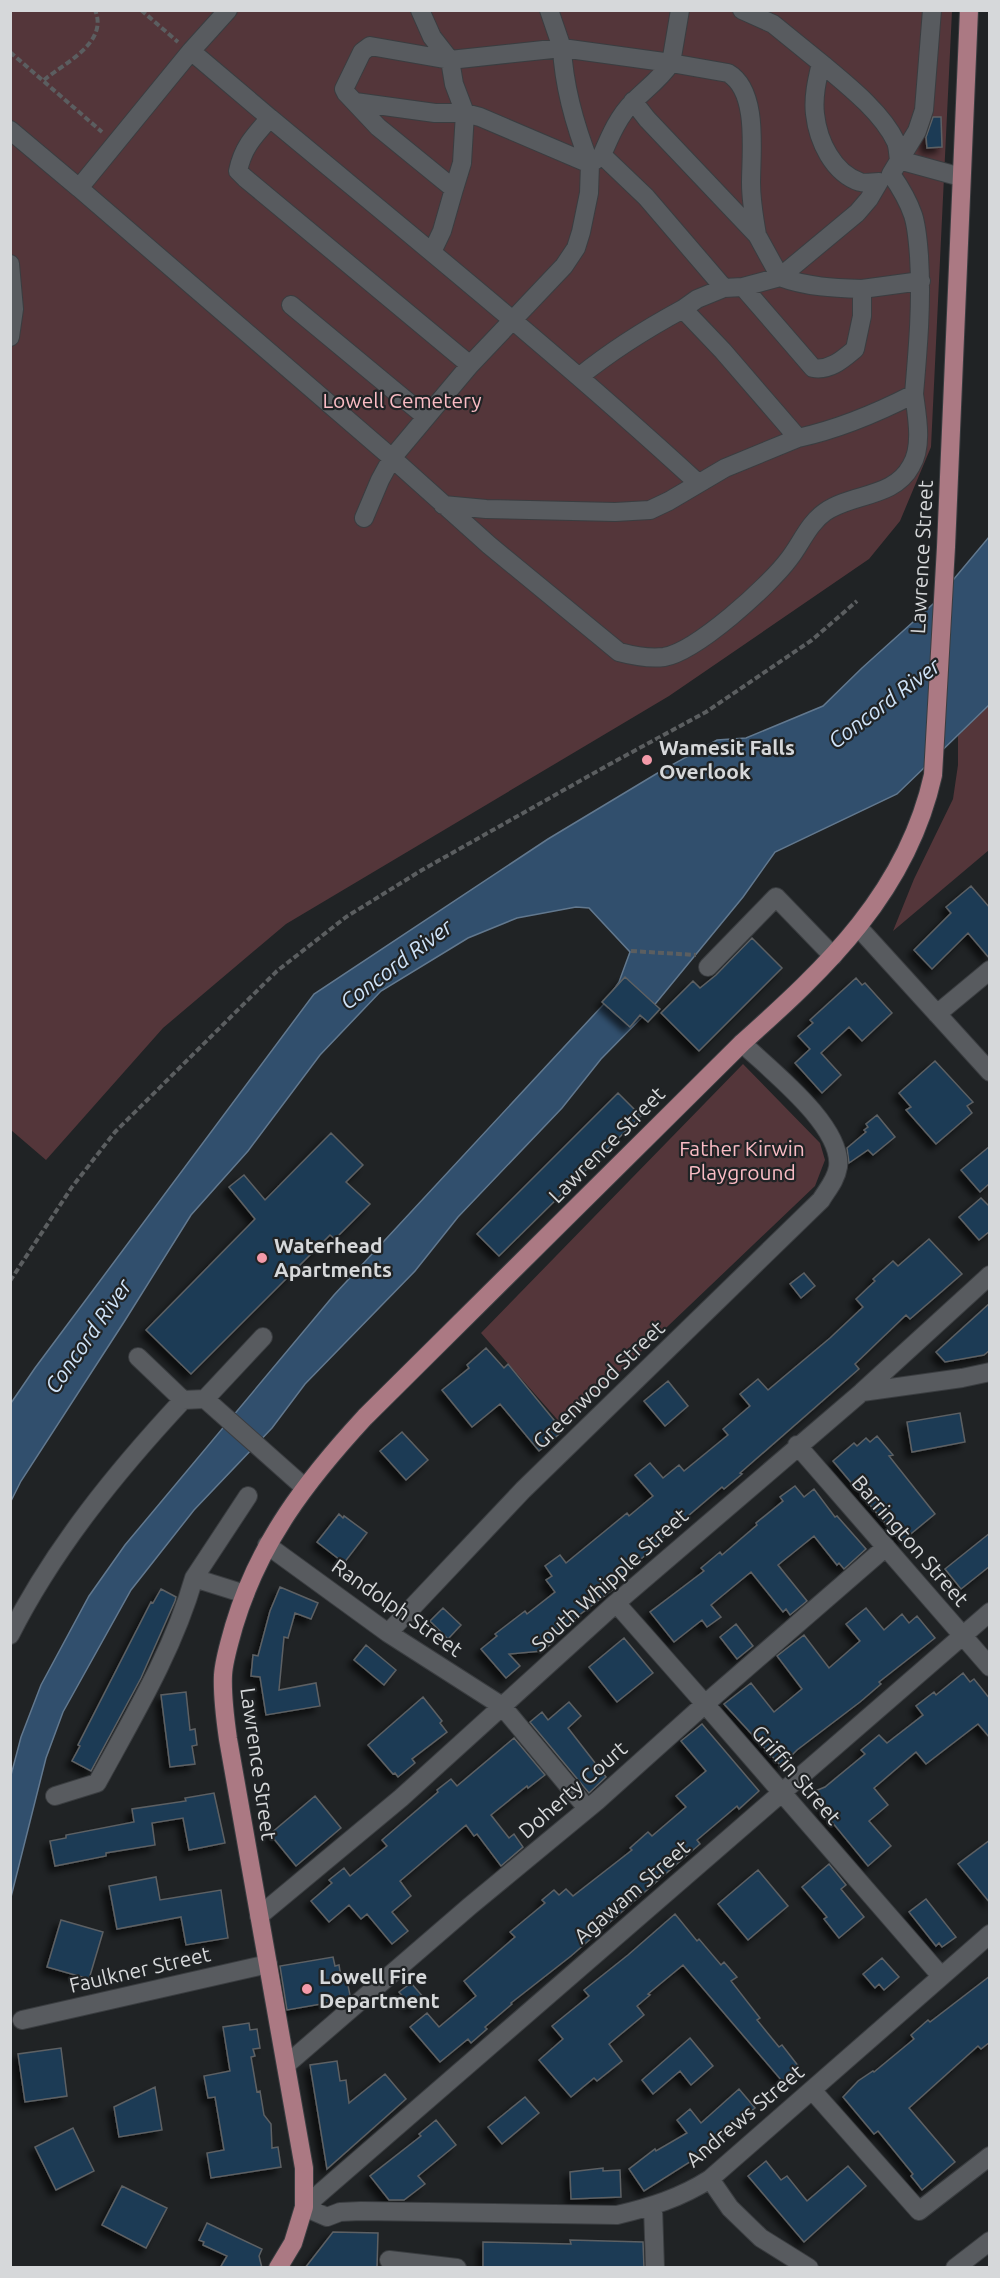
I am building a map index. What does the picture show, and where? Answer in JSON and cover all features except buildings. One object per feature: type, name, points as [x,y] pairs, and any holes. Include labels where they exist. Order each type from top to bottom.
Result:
[{"type":"main road","name":"Lawrence Street","points":[[278,2268],[293,2244],[304,2207],[304,2168],[233,1776],[224,1706],[223,1673],[230,1639],[245,1594],[267,1545],[304,1487],[365,1417],[742,1043],[800,991],[833,956],[859,928],[891,878],[914,834],[926,807],[933,775],[946,547],[969,10]]},
{"type":"street","points":[[79,188],[191,51],[228,10]]},
{"type":"street","points":[[420,10],[432,37],[450,60],[454,84],[465,113],[462,163],[442,231],[432,252]]},
{"type":"street","points":[[549,10],[562,48],[563,71],[569,104],[596,159]]},
{"type":"street","points":[[364,518],[392,458],[470,365],[564,266],[576,248],[596,159],[633,101],[661,78],[671,63],[680,10]]},
{"type":"street","points":[[10,130],[392,458],[443,505],[619,652],[640,658],[666,657],[689,648],[741,607],[789,560],[815,521],[824,513],[841,502],[880,491],[904,477],[913,465],[917,447],[914,394],[921,281],[913,215],[890,172],[897,144],[888,129],[857,95],[821,63],[773,24],[741,10]]},
{"type":"street","points":[[579,378],[620,346],[697,299],[724,288],[743,287],[780,277],[857,213],[890,172],[917,131],[924,110],[932,10]]},
{"type":"street","points":[[454,189],[378,127],[344,89],[362,52],[370,46],[450,60],[562,48],[728,73],[739,82],[746,96],[751,119],[752,209],[757,235]]},
{"type":"street","points":[[191,51],[512,320],[649,437],[698,483]]},
{"type":"street","points":[[821,63],[816,87],[815,114],[821,140],[830,158],[844,173],[861,182],[890,172],[961,177]]},
{"type":"street","points":[[633,101],[655,128],[757,235],[780,277],[797,284],[825,288],[862,289],[921,281]]},
{"type":"street","points":[[354,102],[435,112],[465,113],[596,159],[646,197],[724,288]]},
{"type":"street","points":[[270,118],[241,155],[238,171],[470,365]]},
{"type":"street","points":[[10,264],[14,309],[10,337]]},
{"type":"street","points":[[743,287],[804,360],[813,368],[821,369],[833,365],[855,349],[862,316],[862,289]]},
{"type":"street","points":[[291,305],[426,417]]},
{"type":"street","points":[[683,309],[723,351],[798,438]]},
{"type":"street","points":[[443,505],[486,509],[615,512],[650,510],[725,468],[798,438],[839,428],[877,413],[914,394]]},
{"type":"street","points":[[702,961],[776,897],[833,956]]},
{"type":"street","points":[[859,928],[990,1072]]},
{"type":"street","points":[[938,1014],[990,970]]},
{"type":"street","name":"Greenwood Street","points":[[388,1633],[523,1490],[820,1200],[832,1183],[838,1168],[837,1150],[831,1134],[816,1114],[742,1043]]},
{"type":"street","name":"South Whipple Street","points":[[259,1916],[401,1798],[616,1603],[797,1445],[862,1392],[990,1275]]},
{"type":"street","points":[[205,1399],[263,1337]]},
{"type":"street","points":[[138,1357],[183,1400]]},
{"type":"street","points":[[862,1392],[990,1372]]},
{"type":"street","points":[[10,1635],[22,1611],[75,1530],[133,1454],[183,1400],[205,1399],[304,1487]]},
{"type":"street","name":"Barrington Street","points":[[797,1445],[990,1666]]},
{"type":"street","points":[[55,1796],[97,1783],[159,1670],[185,1609],[194,1578],[249,1496]]},
{"type":"street","name":"Randolph Street","points":[[267,1545],[388,1633],[502,1706],[581,1801]]},
{"type":"street","name":"Doherty Court","points":[[286,2065],[470,1906],[597,1802],[705,1704],[886,1547]]},
{"type":"street","points":[[194,1578],[245,1594]]},
{"type":"street","name":"Griffin Street","points":[[616,1603],[941,1976]]},
{"type":"street","name":"Agawam Street","points":[[304,2207],[990,1612]]},
{"type":"street","name":"Andrews Street","points":[[304,2207],[327,2217],[340,2212],[361,2211],[617,2215],[653,2207],[689,2192],[710,2179],[990,1934]]},
{"type":"street","name":"Faulkner Street","points":[[22,2020],[268,1964]]},
{"type":"street","points":[[812,2090],[919,2211],[990,2156]]},
{"type":"street","points":[[710,2179],[730,2208],[761,2238],[809,2268]]},
{"type":"street","points":[[653,2207],[655,2268]]},
{"type":"street","points":[[954,2268],[990,2241]]},
{"type":"street","points":[[389,2260],[457,2268]]},
{"type":"path","points":[[44,80],[92,42],[97,30],[98,18],[95,10]]},
{"type":"path","points":[[141,10],[191,51]]},
{"type":"path","points":[[10,52],[116,143]]},
{"type":"path","points":[[10,1281],[72,1187],[115,1132],[277,971],[346,917],[422,870],[706,712],[812,640],[857,601]]},
{"type":"path","points":[[631,951],[702,961]]},
{"type":"green space","name":"Lowell Cemetery","points":[[11,11],[952,11],[931,447],[900,521],[869,559],[669,696],[286,924],[163,1028],[46,1160],[11,1130]]},
{"type":"green space","points":[[989,705],[989,850],[893,931],[914,879],[953,799],[958,765],[958,736]]},
{"type":"green space","name":"Father Kirwin Playground","points":[[743,1064],[820,1143],[825,1160],[815,1186],[563,1426],[481,1333]]},
{"type":"water","name":"Concord River","points":[[989,537],[989,705],[897,794],[775,852],[743,897],[656,1003],[601,1059],[562,1108],[458,1217],[415,1271],[305,1384],[272,1428],[194,1510],[131,1590],[63,1712],[46,1758],[11,1897],[11,1775],[21,1737],[41,1685],[89,1596],[125,1545],[334,1295],[603,1005],[619,982],[630,952],[589,908],[576,907],[517,918],[468,938],[381,991],[320,1055],[248,1151],[191,1215],[21,1481],[11,1501],[11,1403],[35,1368],[314,994],[548,839],[661,771],[717,740],[746,738],[823,706],[933,604]]},
{"type":"place","name":"Wamesit Falls Overlook","points":[[647,760]]},
{"type":"place","name":"Waterhead Apartments","points":[[262,1258]]},
{"type":"place","name":"Lowell Fire Department","points":[[307,1989]]}]
